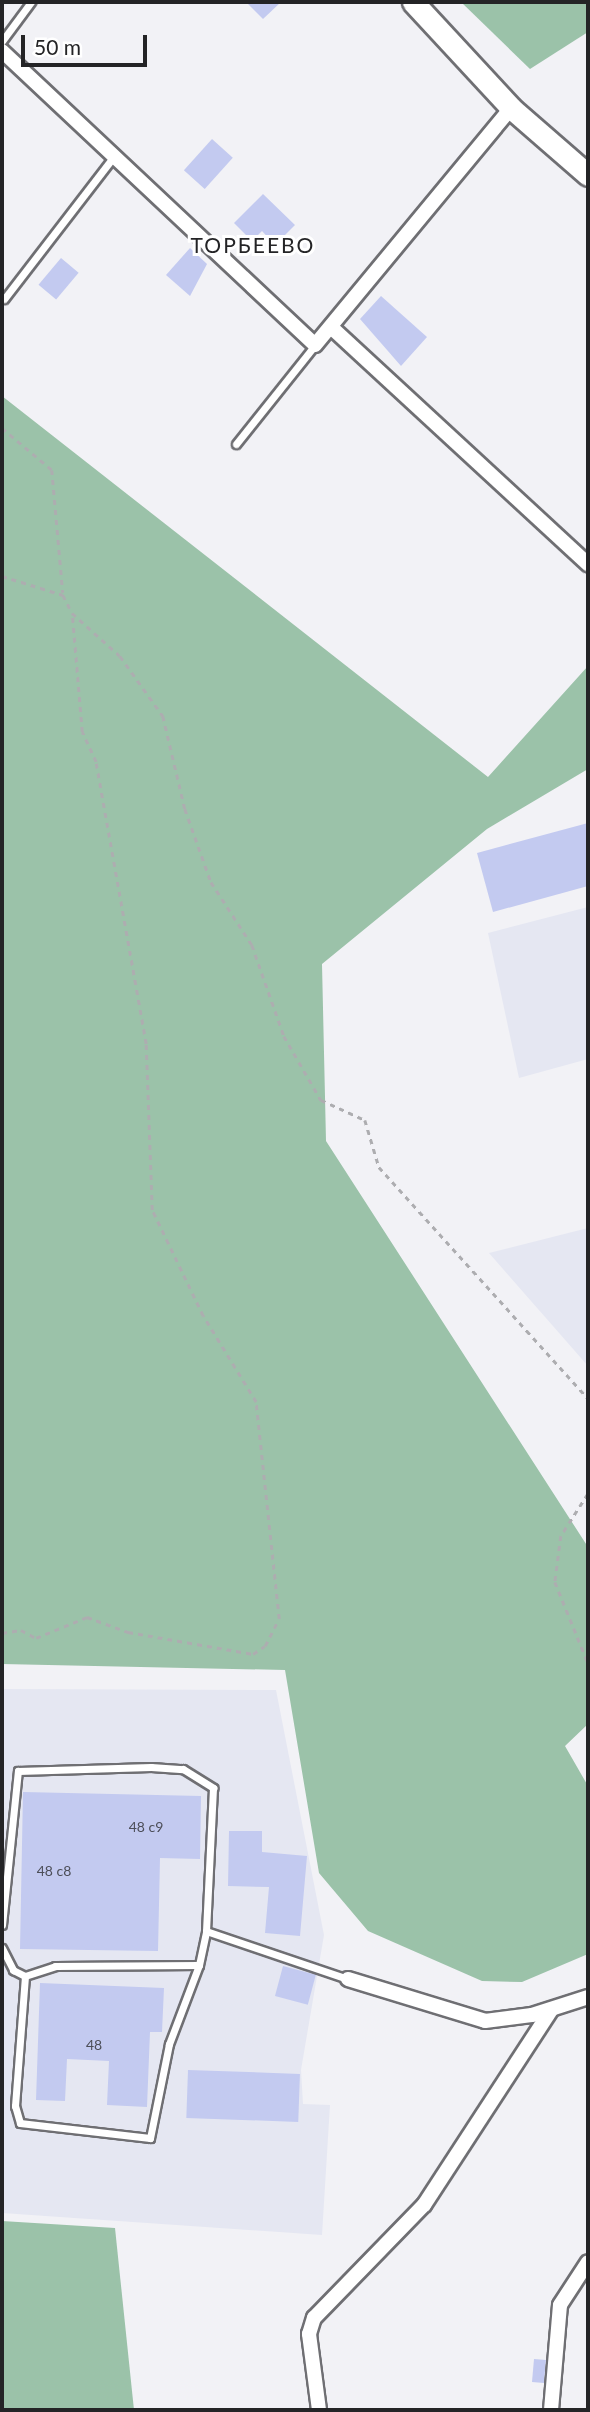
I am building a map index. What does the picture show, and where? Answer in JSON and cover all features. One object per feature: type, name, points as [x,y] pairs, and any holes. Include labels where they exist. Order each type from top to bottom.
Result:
[{"type":"main road","points":[[413,2],[512,108],[588,175]]},
{"type":"street","points":[[2,51],[112,159],[315,345],[512,108]]},
{"type":"street","points":[[331,327],[588,564]]},
{"type":"street","points":[[348,1979],[470,2019],[500,2021],[551,2010],[588,1997]]},
{"type":"street","points":[[319,2410],[309,2334],[314,2318],[432,2195],[551,2010]]},
{"type":"street","points":[[551,2410],[560,2305],[588,2262]]},
{"type":"lane","points":[[2,41],[31,2]]},
{"type":"lane","points":[[4,299],[112,159]]},
{"type":"lane","points":[[236,444],[315,345]]},
{"type":"lane","points":[[2,1925],[18,1771],[151,1767],[183,1769],[213,1788],[206,1931],[200,1965],[169,2044],[150,2137],[20,2123],[15,2106],[25,1976]]},
{"type":"lane","points":[[206,1931],[291,1954],[348,1979]]},
{"type":"lane","points":[[2,1948],[13,1970],[25,1976],[55,1966],[200,1965]]},
{"type":"path","points":[[2,428],[52,470],[64,595],[72,613],[82,732],[96,762],[146,1044],[152,1210],[203,1316],[256,1402],[279,1619],[265,1646],[253,1654],[128,1632],[87,1617],[36,1638],[21,1630],[2,1633]]},
{"type":"path","points":[[2,576],[64,595]]},
{"type":"path","points":[[72,613],[120,656],[163,716],[185,809],[211,882],[252,945],[284,1036],[321,1100],[365,1120],[379,1167],[588,1398]]},
{"type":"path","points":[[588,1494],[561,1536],[555,1582],[588,1663]]},
{"type":"shaded area","points":[[588,907],[588,1059],[519,1078],[488,933]]},
{"type":"shaded area","points":[[588,1228],[588,1366],[489,1253]]},
{"type":"shaded area","points":[[2,1689],[276,1690],[324,1935],[301,2070],[303,2104],[330,2105],[322,2235],[2,2213]]},
{"type":"green space","points":[[461,2],[588,2],[588,32],[530,69]]},
{"type":"green space","points":[[2,396],[488,777],[588,666],[588,769],[487,829],[322,964],[326,1141],[588,1547],[588,1724],[565,1746],[588,1786],[588,1954],[522,1982],[482,1981],[368,1931],[319,1873],[285,1670],[2,1664]]},
{"type":"green space","points":[[2,2221],[115,2228],[134,2410],[2,2410]]},
{"type":"building","points":[[246,2],[281,2],[263,19]]},
{"type":"building","points":[[212,139],[233,158],[205,189],[184,170]]},
{"type":"building","points":[[263,194],[295,225],[275,245],[262,231],[252,241],[234,223]]},
{"type":"building","points":[[190,248],[207,264],[190,296],[166,275]]},
{"type":"building","points":[[61,258],[79,273],[56,300],[39,285]]},
{"type":"building","points":[[381,296],[427,337],[401,366],[360,319]]},
{"type":"building","points":[[588,823],[588,886],[493,912],[477,853]]},
{"type":"building","points":[[23,1792],[201,1796],[200,1859],[160,1858],[158,1951],[20,1949]]},
{"type":"building","points":[[229,1831],[262,1831],[262,1852],[307,1856],[300,1936],[265,1933],[269,1887],[228,1886]]},
{"type":"building","points":[[283,1966],[316,1975],[308,2005],[275,1996]]},
{"type":"building","points":[[40,1983],[164,1988],[162,2032],[150,2032],[147,2107],[107,2105],[109,2061],[67,2059],[65,2101],[36,2100]]},
{"type":"building","points":[[188,2070],[300,2074],[298,2122],[186,2118]]},
{"type":"building","points":[[534,2359],[546,2360],[544,2383],[532,2382]]},
{"type":"district","name":"ТОРБЕЕВО","points":[[253,245]]}]
